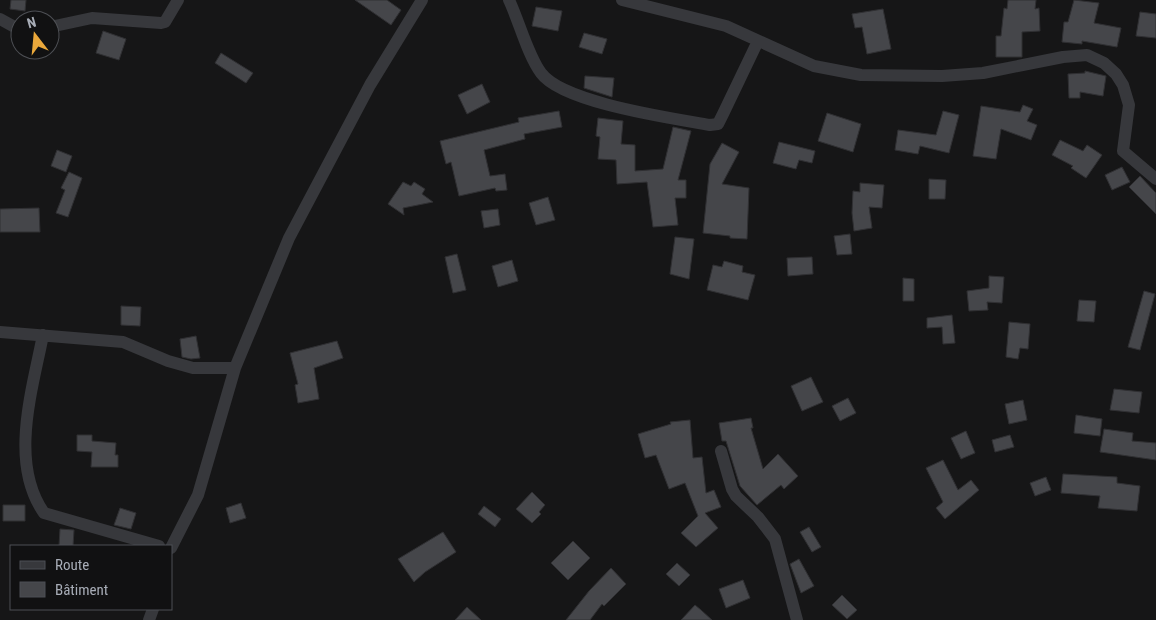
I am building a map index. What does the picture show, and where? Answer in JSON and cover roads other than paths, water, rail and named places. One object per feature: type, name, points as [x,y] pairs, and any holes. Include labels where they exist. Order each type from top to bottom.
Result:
[{"type":"street","points":[[60,25],[92,18],[162,23],[165,22],[178,0]]},
{"type":"street","points":[[172,546],[198,495],[235,368],[288,238],[370,85],[422,0]]},
{"type":"street","points":[[509,0],[541,73],[554,85],[598,101],[710,125],[718,124],[758,41]]},
{"type":"street","points":[[622,0],[726,26],[814,66],[861,76],[942,76],[983,73],[1063,57],[1087,55],[1104,63],[1116,74],[1123,84],[1129,105],[1123,151],[1156,179]]},
{"type":"street","points":[[0,332],[123,342],[168,361],[193,368],[235,368]]},
{"type":"street","points":[[43,335],[29,408],[26,447],[30,486],[35,500],[44,513],[156,545]]},
{"type":"street","points":[[721,452],[732,489],[736,496],[758,517],[775,539],[797,620]]}]
